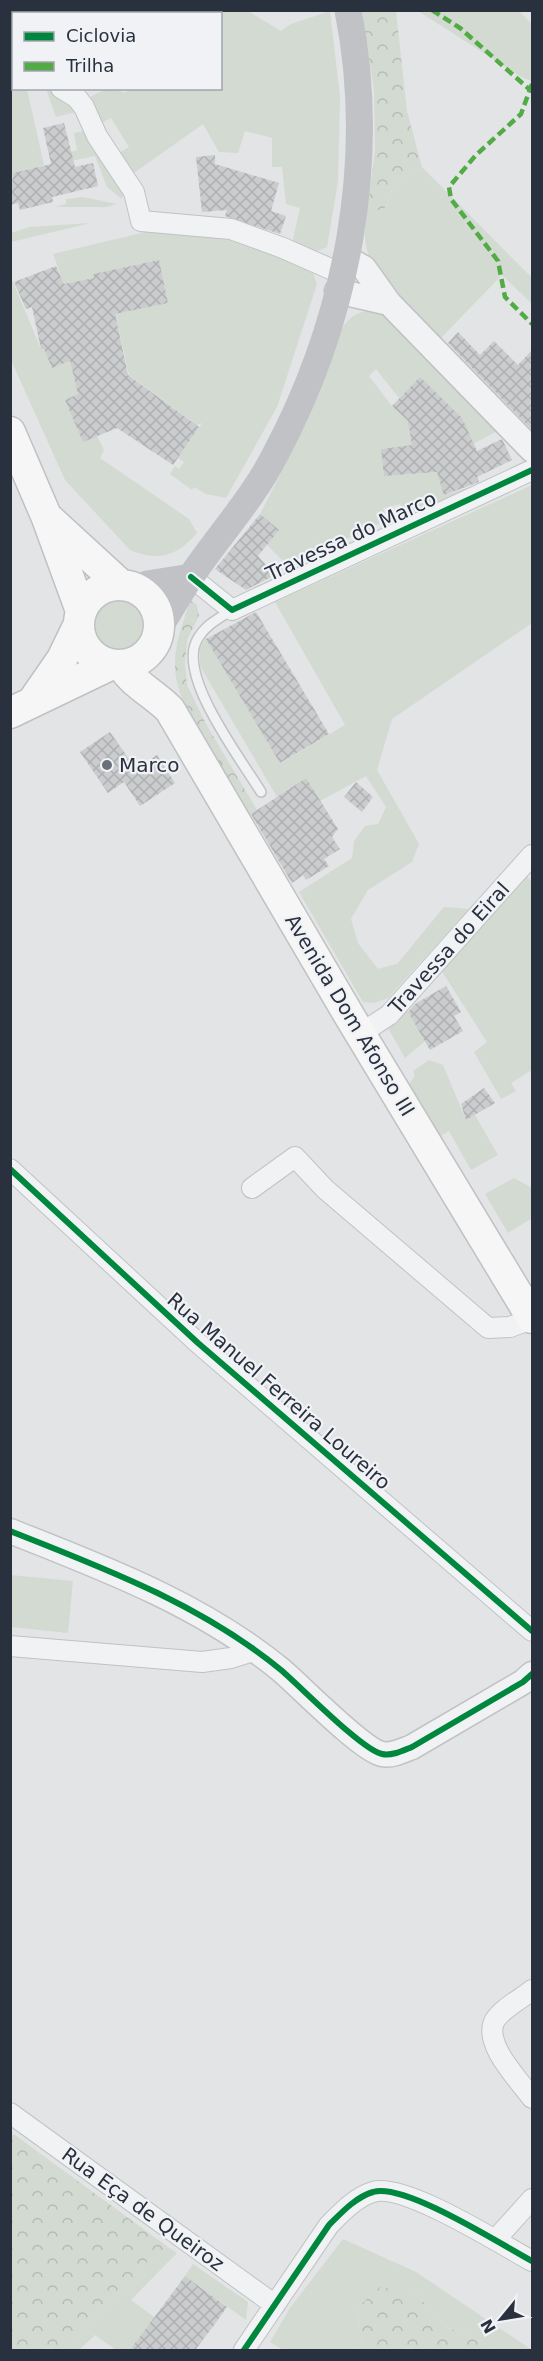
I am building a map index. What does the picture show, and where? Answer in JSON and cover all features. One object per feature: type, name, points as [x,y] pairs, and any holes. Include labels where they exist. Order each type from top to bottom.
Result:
[{"type":"main road","points":[[22,706],[116,665],[142,659],[191,577],[244,507],[276,454],[323,341],[342,274],[356,197],[361,112],[358,73],[348,10]]},
{"type":"main road","points":[[10,432],[47,518],[80,618],[80,636],[91,655],[116,665]]},
{"type":"main road","points":[[47,518],[129,587],[154,605],[157,636]]},
{"type":"main road","points":[[22,706],[62,659],[92,594],[101,588],[129,587],[191,577]]},
{"type":"main road","name":"Avenida Dom Afonso III","points":[[157,636],[163,659],[170,710]]},
{"type":"main road","name":"Avenida Dom Afonso III","points":[[116,665],[151,691],[170,710],[360,1034],[532,1318]]},
{"type":"street","points":[[64,90],[77,98],[84,107],[97,136],[134,192],[141,221],[231,229],[283,248],[342,274],[389,303]]},
{"type":"street","points":[[342,274],[364,268],[389,303],[532,450]]},
{"type":"street","name":"Travessa do Marco","points":[[232,610],[532,470]]},
{"type":"street","points":[[191,577],[232,610]]},
{"type":"street","name":"Travessa do Eiral","points":[[360,1034],[388,1015],[532,855]]},
{"type":"street","points":[[252,1188],[295,1157],[325,1189],[488,1328],[510,1328],[532,1318]]},
{"type":"street","name":"Rua Manuel Ferreira Loureiro","points":[[10,1169],[198,1343],[532,1631]]},
{"type":"street","points":[[10,1531],[166,1596],[256,1650],[310,1694],[358,1741],[384,1755],[398,1753],[412,1747],[523,1682],[532,1674]]},
{"type":"street","points":[[10,1646],[202,1662],[231,1658],[256,1650]]},
{"type":"street","points":[[532,1990],[501,2014],[495,2021],[492,2032],[501,2056],[532,2098]]},
{"type":"street","name":"Rua Eça de Queiroz","points":[[10,2113],[275,2305]]},
{"type":"street","points":[[244,2350],[329,2225],[345,2209],[373,2192],[386,2190],[400,2193],[532,2261]]},
{"type":"street","points":[[495,2241],[532,2199]]},
{"type":"lane","points":[[232,610],[208,625],[196,641],[191,664],[197,687],[261,792]]},
{"type":"green space","points":[[65,10],[248,11],[281,31],[291,24],[330,11],[340,97],[338,182],[327,247],[315,252],[292,244],[300,208],[286,204],[282,167],[272,167],[272,138],[245,131],[238,153],[219,152],[203,124],[131,175],[116,155],[129,147],[111,118],[98,125],[89,98],[106,90],[120,90],[125,93],[127,90],[222,90],[222,12],[64,12]]},
{"type":"green space","points":[[362,11],[396,11],[407,111],[422,167],[394,185],[383,212],[368,205],[375,150],[374,91]]},
{"type":"green space","points":[[418,11],[519,11],[532,24],[532,81],[523,78]]},
{"type":"green space","points":[[10,73],[12,74],[12,90],[27,90],[44,165],[11,174]]},
{"type":"green space","points":[[46,90],[59,92],[80,111],[56,117]]},
{"type":"green space","points":[[89,130],[125,186],[122,199],[107,187],[95,156],[71,161],[71,152],[77,150],[74,133]]},
{"type":"green space","points":[[422,167],[532,278],[532,304],[502,275],[439,340],[393,294],[374,267],[368,252],[365,225],[368,205],[383,212],[394,185]]},
{"type":"green space","points":[[82,197],[117,204],[106,207],[55,207],[66,204],[66,199]]},
{"type":"green space","points":[[91,223],[11,242],[11,233],[29,227]]},
{"type":"green space","points":[[154,230],[237,239],[297,262],[312,271],[317,284],[277,407],[226,498],[206,494],[194,487],[192,490],[170,474],[175,466],[179,469],[184,462],[178,458],[202,423],[197,425],[129,375],[115,314],[168,303],[159,260],[93,274],[94,278],[64,284],[53,254]]},
{"type":"green space","points":[[10,275],[41,349],[44,349],[52,368],[70,361],[78,394],[65,400],[83,441],[97,436],[104,450],[100,458],[189,519],[197,533],[175,552],[150,556],[130,550],[65,480],[11,360]]},
{"type":"green space","points":[[373,310],[384,313],[501,429],[462,450],[420,378],[399,398],[376,369],[369,376],[391,405],[415,428],[412,445],[381,449],[384,476],[440,472],[445,495],[479,484],[455,498],[405,514],[400,504],[383,508],[387,520],[288,566],[267,545],[279,530],[260,514],[286,463],[338,335],[352,317],[361,312]]},
{"type":"green space","points":[[532,485],[532,623],[392,719],[377,770],[419,844],[412,862],[368,890],[351,919],[358,943],[378,969],[397,964],[444,907],[469,909],[388,998],[374,1003],[363,1002],[299,892],[352,858],[354,841],[365,826],[378,824],[386,807],[366,776],[320,801],[306,778],[277,797],[200,666],[200,648],[206,638],[281,763],[345,725],[275,602]]},
{"type":"green space","points":[[112,600],[122,600],[132,604],[140,612],[144,627],[140,642],[132,650],[122,654],[112,654],[102,650],[94,642],[90,632],[90,622],[94,612],[102,604]]},
{"type":"green space","points":[[190,600],[197,605],[199,616],[187,640],[185,664],[187,685],[206,724],[257,810],[249,816],[193,723],[178,684],[175,667],[176,650]]},
{"type":"green space","points":[[527,876],[532,883],[532,1070],[511,1083],[516,1091],[501,1099],[474,1052],[487,1042],[441,970]]},
{"type":"green space","points":[[406,1009],[425,1041],[405,1058],[388,1028]]},
{"type":"green space","points":[[429,1060],[443,1065],[466,1120],[475,1115],[498,1155],[471,1170],[449,1131],[439,1137],[409,1084],[415,1076],[413,1071]]},
{"type":"green space","points":[[514,1178],[532,1188],[532,1218],[508,1233],[485,1194]]},
{"type":"green space","points":[[11,1575],[73,1581],[68,1633],[11,1627]]},
{"type":"green space","points":[[10,2135],[15,2135],[168,2247],[149,2260],[66,2350],[11,2350]]},
{"type":"green space","points":[[343,2239],[416,2272],[532,2350],[499,2350],[446,2327],[414,2292],[357,2309],[362,2342],[358,2350],[283,2350],[270,2342],[290,2308]]},
{"type":"green space","points":[[168,2247],[177,2253],[131,2300],[198,2350],[156,2350],[140,2338],[130,2350],[116,2350],[95,2335],[79,2350],[66,2350],[149,2260]]},
{"type":"green space","points":[[193,2264],[248,2302],[246,2320],[185,2276]]},
{"type":"green space","points":[[380,2287],[414,2292],[446,2327],[499,2350],[358,2350],[362,2342],[357,2308]]},
{"type":"building","points":[[64,123],[75,167],[93,163],[98,186],[52,197],[53,202],[20,210],[18,203],[10,205],[13,173],[51,164],[43,128]]},
{"type":"building","points":[[215,155],[215,164],[279,183],[271,211],[286,216],[280,234],[225,216],[227,210],[202,212],[196,157]]},
{"type":"building","points":[[159,260],[168,303],[115,314],[128,375],[199,427],[173,465],[117,428],[83,442],[65,400],[78,394],[70,361],[52,368],[44,349],[41,349],[32,307],[26,309],[14,282],[56,266],[64,284],[94,278],[93,274]]},
{"type":"building","points":[[458,332],[480,355],[494,341],[518,365],[532,350],[532,430],[448,343]]},
{"type":"building","points":[[420,377],[462,418],[477,451],[502,439],[512,460],[477,477],[479,482],[444,495],[437,472],[384,476],[381,449],[412,445],[408,421],[392,406]]},
{"type":"building","points":[[260,514],[279,530],[258,556],[273,573],[271,577],[246,590],[215,569]]},
{"type":"building","points":[[256,612],[329,734],[280,763],[206,639]]},
{"type":"building","points":[[110,732],[136,769],[157,755],[175,783],[140,806],[124,782],[108,793],[80,752]]},
{"type":"building","points":[[306,778],[338,829],[332,837],[340,849],[324,859],[329,866],[306,880],[303,875],[292,883],[251,814]]},
{"type":"building","points":[[356,782],[373,797],[362,812],[344,797]]},
{"type":"building","points":[[446,986],[461,1012],[454,1016],[463,1031],[430,1050],[408,1012],[415,1004]]},
{"type":"building","points":[[484,1088],[495,1103],[466,1120],[461,1104]]},
{"type":"building","points":[[185,2276],[227,2307],[212,2328],[195,2350],[130,2350]]},
{"type":"marked path","points":[[432,10],[460,28],[529,89]]},
{"type":"marked path","points":[[532,84],[521,114],[476,155],[449,187],[451,199],[498,261],[505,297],[532,324]]},
{"type":"cycle path","points":[[191,577],[232,610],[532,470]]},
{"type":"cycle path","points":[[10,1169],[198,1343],[532,1631]]},
{"type":"cycle path","points":[[10,1531],[116,1574],[219,1626],[281,1670],[361,1742],[382,1754],[393,1754],[412,1747],[523,1682],[532,1674]]},
{"type":"cycle path","points":[[244,2350],[329,2225],[355,2201],[373,2192],[388,2191],[429,2205],[532,2261]]},
{"type":"place","name":"Marco","points":[[107,765]]}]
